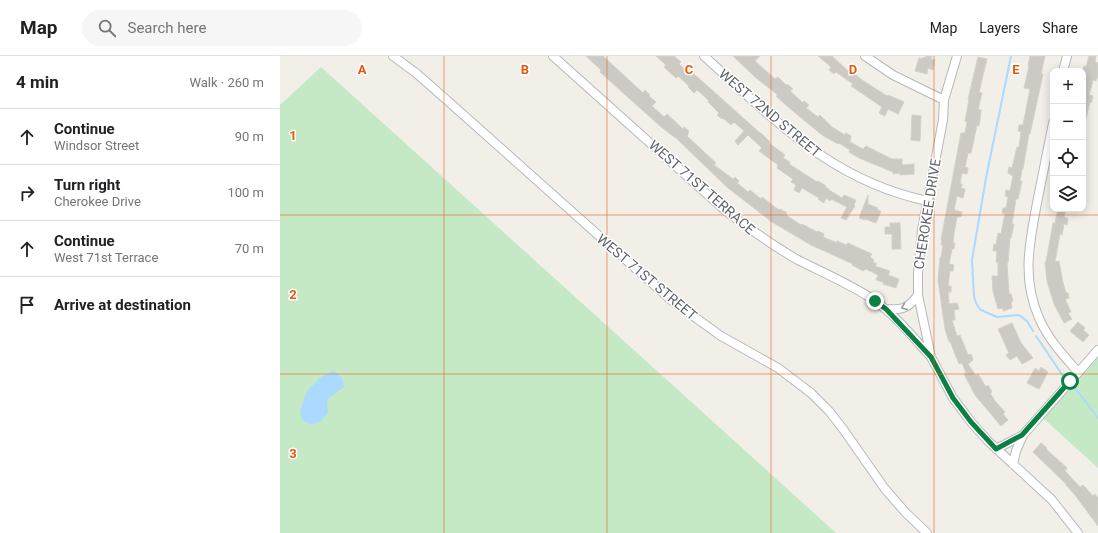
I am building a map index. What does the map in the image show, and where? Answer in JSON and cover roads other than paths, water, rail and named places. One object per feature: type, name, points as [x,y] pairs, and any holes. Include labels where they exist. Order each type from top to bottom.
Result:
[{"type":"street","name":"WEST 71ST STREET","points":[[393,56],[444,97],[670,300],[721,336],[778,368],[811,393],[829,411],[843,429],[884,489],[927,533]]},
{"type":"street","name":"WEST 71ST TERRACE","points":[[553,56],[727,212],[752,230],[798,259],[843,281],[886,309],[931,357]]},
{"type":"street","name":"WEST 72ND STREET","points":[[704,56],[786,130],[825,159],[848,173],[872,184],[907,196],[928,201]]},
{"type":"street","points":[[865,56],[893,75],[944,100]]},
{"type":"street","name":"CHEROKEE DRIVE","points":[[957,56],[944,100],[943,120],[920,244],[918,294],[931,357],[953,398],[971,422],[996,449],[1052,500],[1078,533]]},
{"type":"street","points":[[1065,68],[1067,56]]},
{"type":"street","points":[[1050,139],[1029,248],[1029,283],[1033,302],[1048,335],[1078,372]]},
{"type":"street","points":[[886,309],[899,310],[911,304],[918,294]]},
{"type":"street","points":[[996,449],[1022,435],[1098,350]]},
{"type":"street","points":[[1013,464],[1022,435]]},
{"type":"water","points":[[333,371],[341,377],[344,387],[331,396],[328,400],[328,412],[323,419],[314,424],[310,424],[302,420],[300,411],[307,391],[321,377]]},
{"type":"waterway","points":[[1011,56],[986,178],[972,260],[974,297],[981,310],[997,317],[1019,315],[1027,321],[1033,331]]},
{"type":"waterway","points":[[1036,336],[1063,376]]},
{"type":"waterway","points":[[1075,388],[1098,418]]}]
